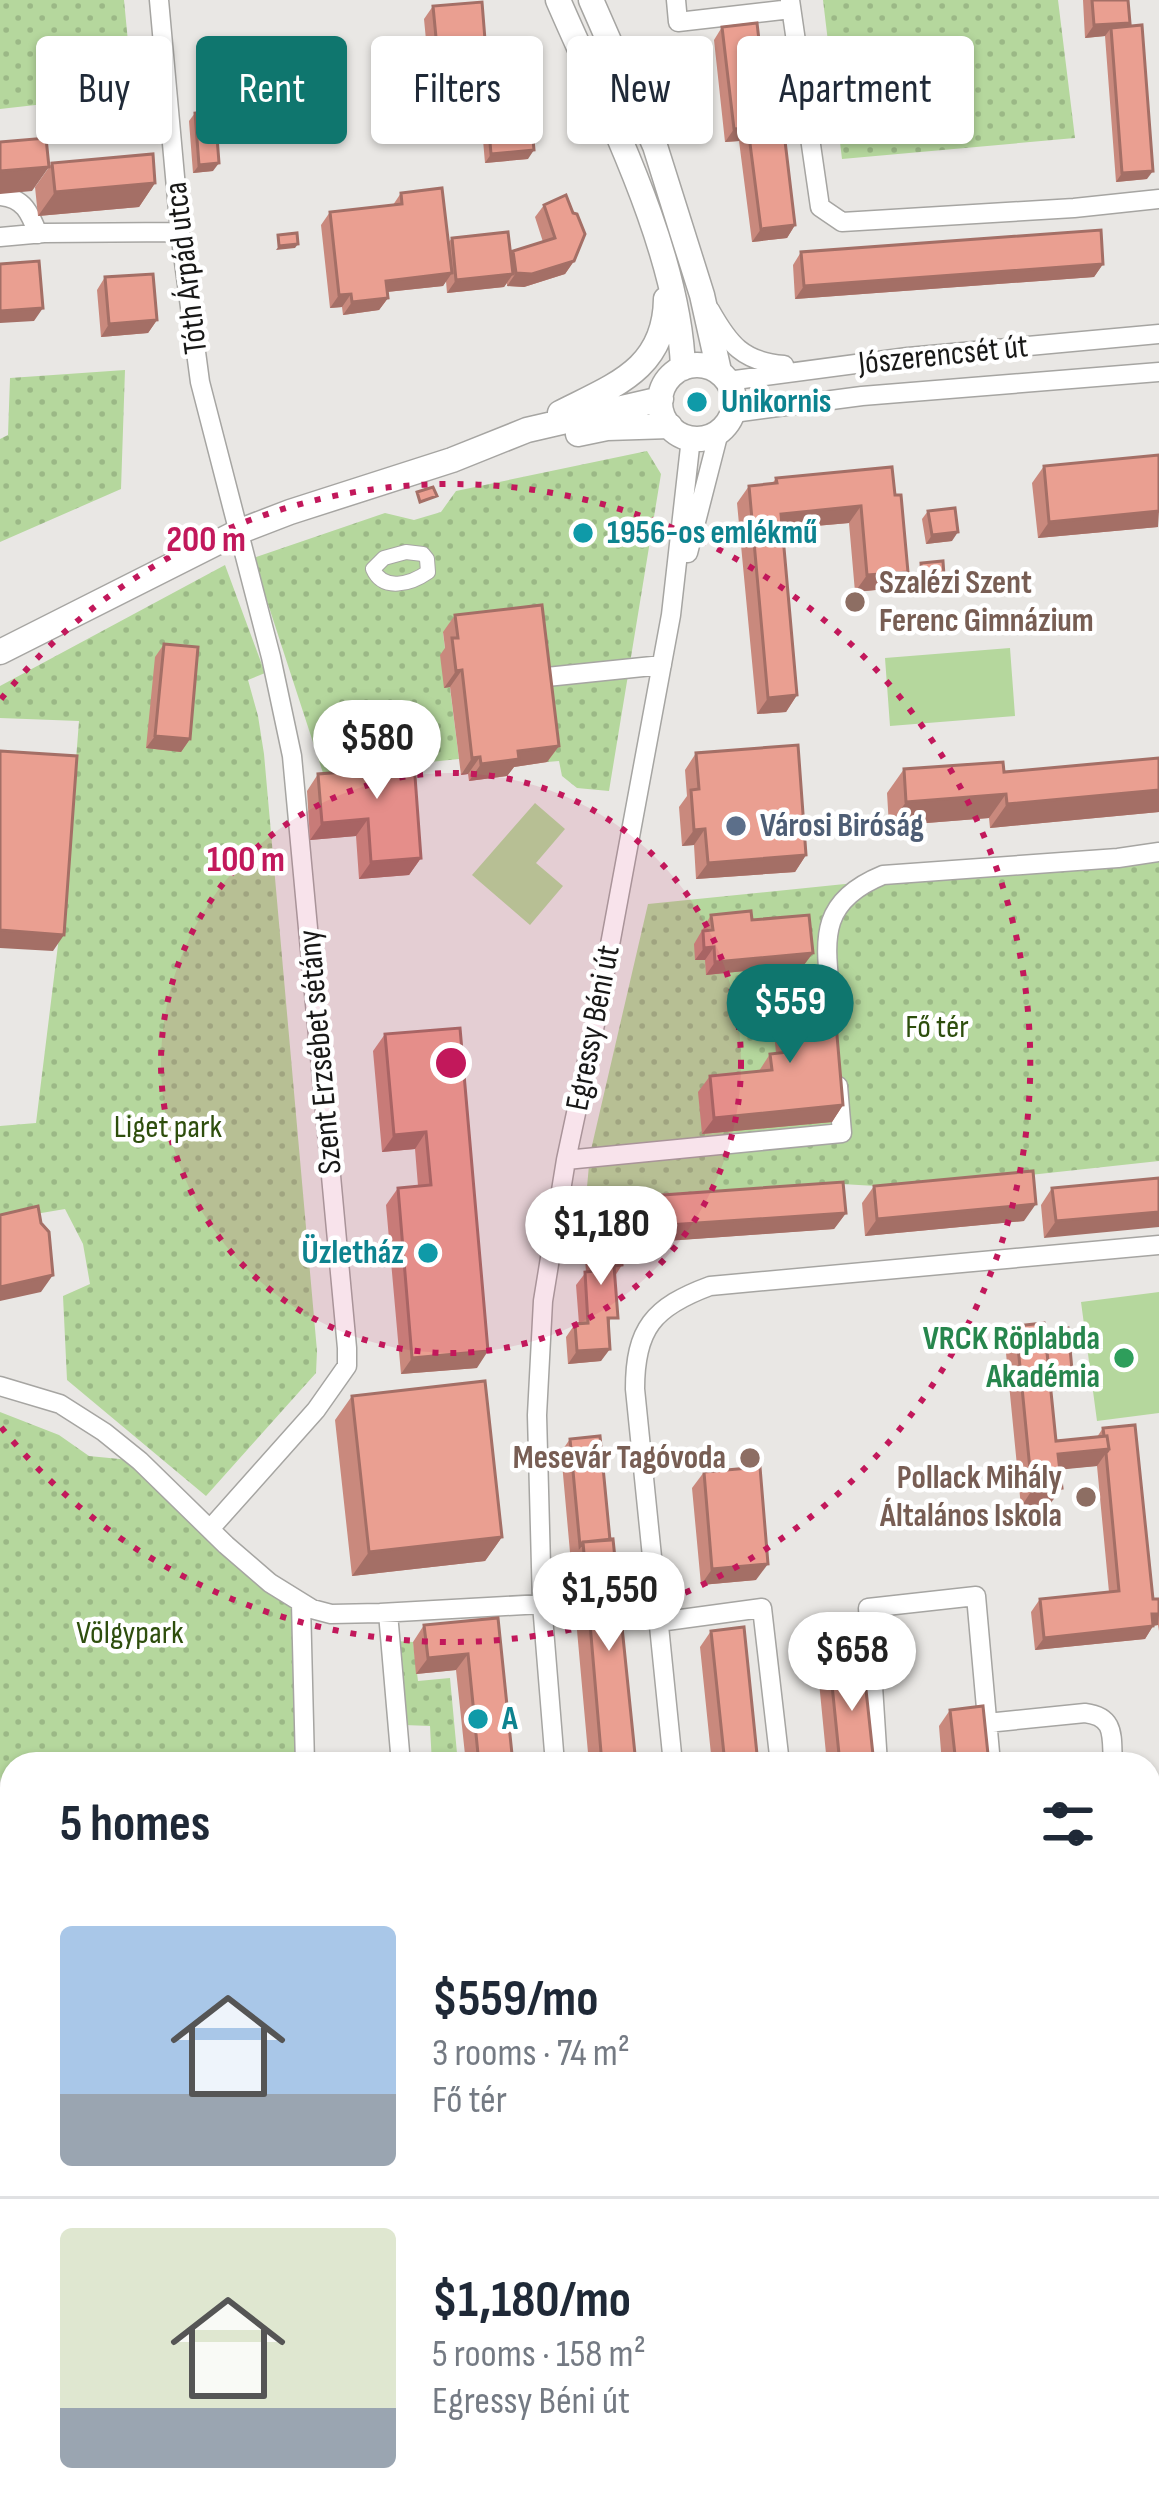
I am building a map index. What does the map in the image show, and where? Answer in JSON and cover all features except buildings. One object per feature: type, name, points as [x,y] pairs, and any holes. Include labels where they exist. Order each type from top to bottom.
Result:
[{"type":"street","name":"Tóth Árpád utca","points":[[159,0],[200,382],[238,532]]},
{"type":"street","points":[[557,0],[667,266],[683,368]]},
{"type":"street","points":[[591,0],[655,146],[723,376],[733,391],[671,615]]},
{"type":"street","points":[[676,0],[678,22],[791,4],[820,206],[842,222],[1159,199]]},
{"type":"street","points":[[0,196],[18,200],[30,212],[38,234]]},
{"type":"street","points":[[0,238],[181,232]]},
{"type":"street","points":[[0,652],[238,532],[452,460],[527,430],[605,390],[649,359],[660,342],[667,266]]},
{"type":"street","points":[[702,295],[739,352],[764,364],[818,368]]},
{"type":"street","name":"Jószerencsét út","points":[[723,376],[1159,334]]},
{"type":"street","points":[[680,432],[661,409],[665,384],[683,368],[707,366],[723,376]]},
{"type":"street","name":"Jószerencsét út","points":[[726,423],[862,396],[1159,372]]},
{"type":"street","points":[[527,430],[661,399]]},
{"type":"street","points":[[452,460],[607,428],[710,437],[726,423]]},
{"type":"street","name":"Egressy Béni út","points":[[554,1752],[542,1604],[537,1415],[546,1279],[671,615],[680,432]]},
{"type":"street","name":"Szent Erzsébet sétány","points":[[210,1529],[328,1394],[346,1366],[347,1348],[292,756],[272,657],[238,532]]},
{"type":"street","points":[[537,678],[662,665]]},
{"type":"street","points":[[833,1025],[826,938],[830,918],[845,898],[867,882],[883,875],[1159,852]]},
{"type":"street","points":[[566,1160],[842,1133],[837,1069]]},
{"type":"street","points":[[672,1752],[635,1370],[641,1336],[664,1310],[710,1286],[1159,1245]]},
{"type":"street","points":[[0,1386],[60,1404],[104,1432],[270,1583],[301,1604],[331,1615],[542,1604]]},
{"type":"street","points":[[877,1752],[868,1608],[976,1596],[990,1752]]},
{"type":"street","points":[[301,1604],[305,1752]]},
{"type":"street","points":[[658,1622],[762,1608],[779,1752]]},
{"type":"street","points":[[388,1613],[399,1752]]},
{"type":"street","points":[[988,1723],[1085,1713],[1101,1716],[1110,1726],[1112,1752]]},
{"type":"green space","points":[[0,0],[124,0],[127,36],[36,36],[36,105],[0,109]]},
{"type":"green space","points":[[823,0],[1058,0],[1075,138],[842,159],[840,144],[974,144],[974,36],[827,36]]},
{"type":"green space","points":[[125,370],[121,489],[0,542],[0,439],[8,435],[10,378]]},
{"type":"green space","points":[[647,451],[661,474],[609,791],[577,788],[562,776],[559,761],[547,762],[530,622],[443,633],[459,759],[323,773],[253,558],[385,513],[414,520],[441,512],[456,491]]},
{"type":"green space","name":"Liget park","points":[[225,565],[265,673],[248,680],[264,754],[317,1351],[316,1373],[206,1496],[67,1380],[63,1296],[90,1284],[83,1244],[65,1209],[0,1220],[0,1126],[36,1123],[68,864],[79,721],[0,718],[0,686]]},
{"type":"green space","points":[[1010,648],[1015,716],[890,726],[885,658]]},
{"type":"green space","points":[[535,803],[565,829],[536,863],[563,886],[530,925],[472,875]]},
{"type":"green space","name":"Fő tér","points":[[1159,852],[1159,1161],[909,1188],[842,1184],[586,1198],[590,1154],[648,904]]},
{"type":"green space","name":"VRCK Röplabda Akadémia","points":[[1159,1292],[1159,1413],[1097,1421],[1081,1302]]},
{"type":"green space","name":"Völgypark","points":[[0,1412],[59,1435],[89,1456],[140,1461],[301,1603],[305,1752],[0,1752]]},
{"type":"green space","points":[[396,1641],[413,1642],[418,1681],[450,1678],[457,1752],[431,1752],[430,1726],[404,1725]]},
{"type":"place","name":"Unikornis","points":[[697,402]]},
{"type":"place","name":"1956-os emlékmű","points":[[583,533]]},
{"type":"place","name":"Szalézi Szent Ferenc Gimnázium","points":[[855,602]]},
{"type":"place","name":"Városi Biróság","points":[[736,826]]},
{"type":"place","name":"Üzletház","points":[[428,1253]]},
{"type":"place","name":"VRCK Röplabda Akadémia","points":[[1124,1358]]},
{"type":"place","name":"Mesevár Tagóvoda","points":[[750,1458]]},
{"type":"place","name":"Pollack Mihály Általános Iskola","points":[[1086,1497]]},
{"type":"place","name":"A","points":[[478,1719]]}]
